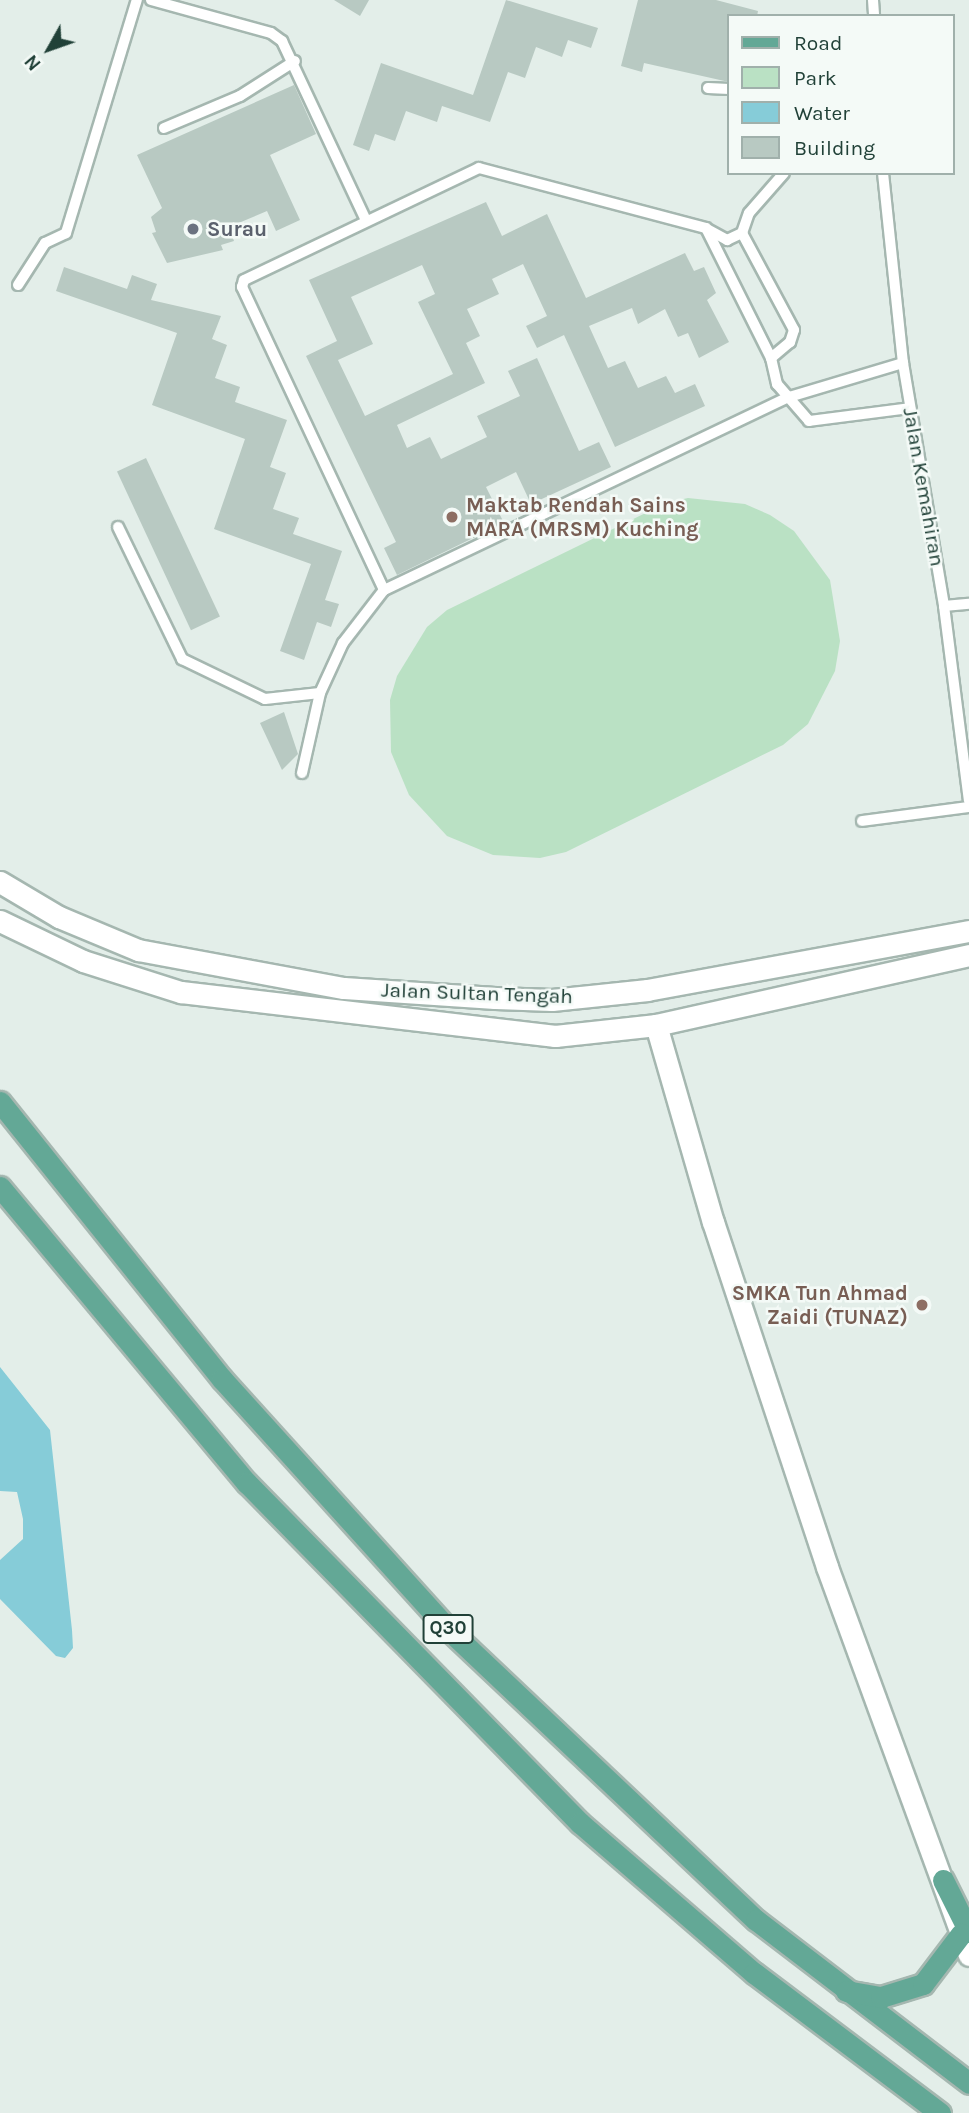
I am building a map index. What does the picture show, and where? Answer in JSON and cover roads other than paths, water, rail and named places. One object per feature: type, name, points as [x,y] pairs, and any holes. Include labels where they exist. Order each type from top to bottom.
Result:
[{"type":"main road","name":"Jalan Sultan Tengah","points":[[0,882],[59,917],[138,950],[344,988],[495,998],[552,1000],[647,990],[969,931]]},
{"type":"main road","name":"Jalan Sultan Tengah","points":[[0,921],[83,961],[225,1000],[530,1034],[656,1025],[969,955]]},
{"type":"main road","points":[[656,1025],[713,1222],[827,1567],[965,1933],[969,1955]]},
{"type":"main road","name":"Q30","points":[[0,1102],[222,1379],[449,1630],[582,1761],[756,1920],[841,1989],[969,2083]]},
{"type":"main road","name":"Q30","points":[[0,1187],[247,1483],[409,1653],[580,1823],[830,2034],[940,2113]]},
{"type":"main road","points":[[841,1989],[881,1997],[923,1984],[965,1933]]},
{"type":"main road","points":[[830,2034],[915,2113]]},
{"type":"lane","points":[[18,285],[45,243],[66,233],[138,0]]},
{"type":"lane","points":[[151,0],[271,33],[295,61],[366,220]]},
{"type":"lane","points":[[164,128],[240,96],[295,61]]},
{"type":"lane","points":[[708,88],[727,89]]},
{"type":"lane","points":[[384,590],[242,287],[251,272],[479,168],[706,228],[719,239],[742,233]]},
{"type":"lane","points":[[771,358],[790,342],[794,330],[742,233],[749,213],[782,175]]},
{"type":"lane","name":"Jalan Kemahiran","points":[[883,175],[903,363],[944,606],[969,800]]},
{"type":"lane","points":[[706,228],[771,358],[777,384],[809,421],[910,408]]},
{"type":"lane","points":[[302,773],[320,693],[343,643],[384,590],[789,397],[903,363]]},
{"type":"lane","points":[[118,527],[182,659],[265,699],[320,693]]},
{"type":"lane","points":[[944,606],[969,604]]},
{"type":"lane","points":[[862,821],[969,807]]},
{"type":"water","points":[[0,1367],[50,1430],[72,1630],[73,1648],[65,1658],[56,1656],[0,1599],[0,1560],[23,1539],[23,1519],[17,1492],[0,1491]]},
{"type":"place","name":"Surau","points":[[193,229]]},
{"type":"place","name":"Maktab Rendah Sains MARA (MRSM) Kuching","points":[[452,517]]},
{"type":"place","name":"SMKA Tun Ahmad Zaidi (TUNAZ)","points":[[922,1305]]}]
